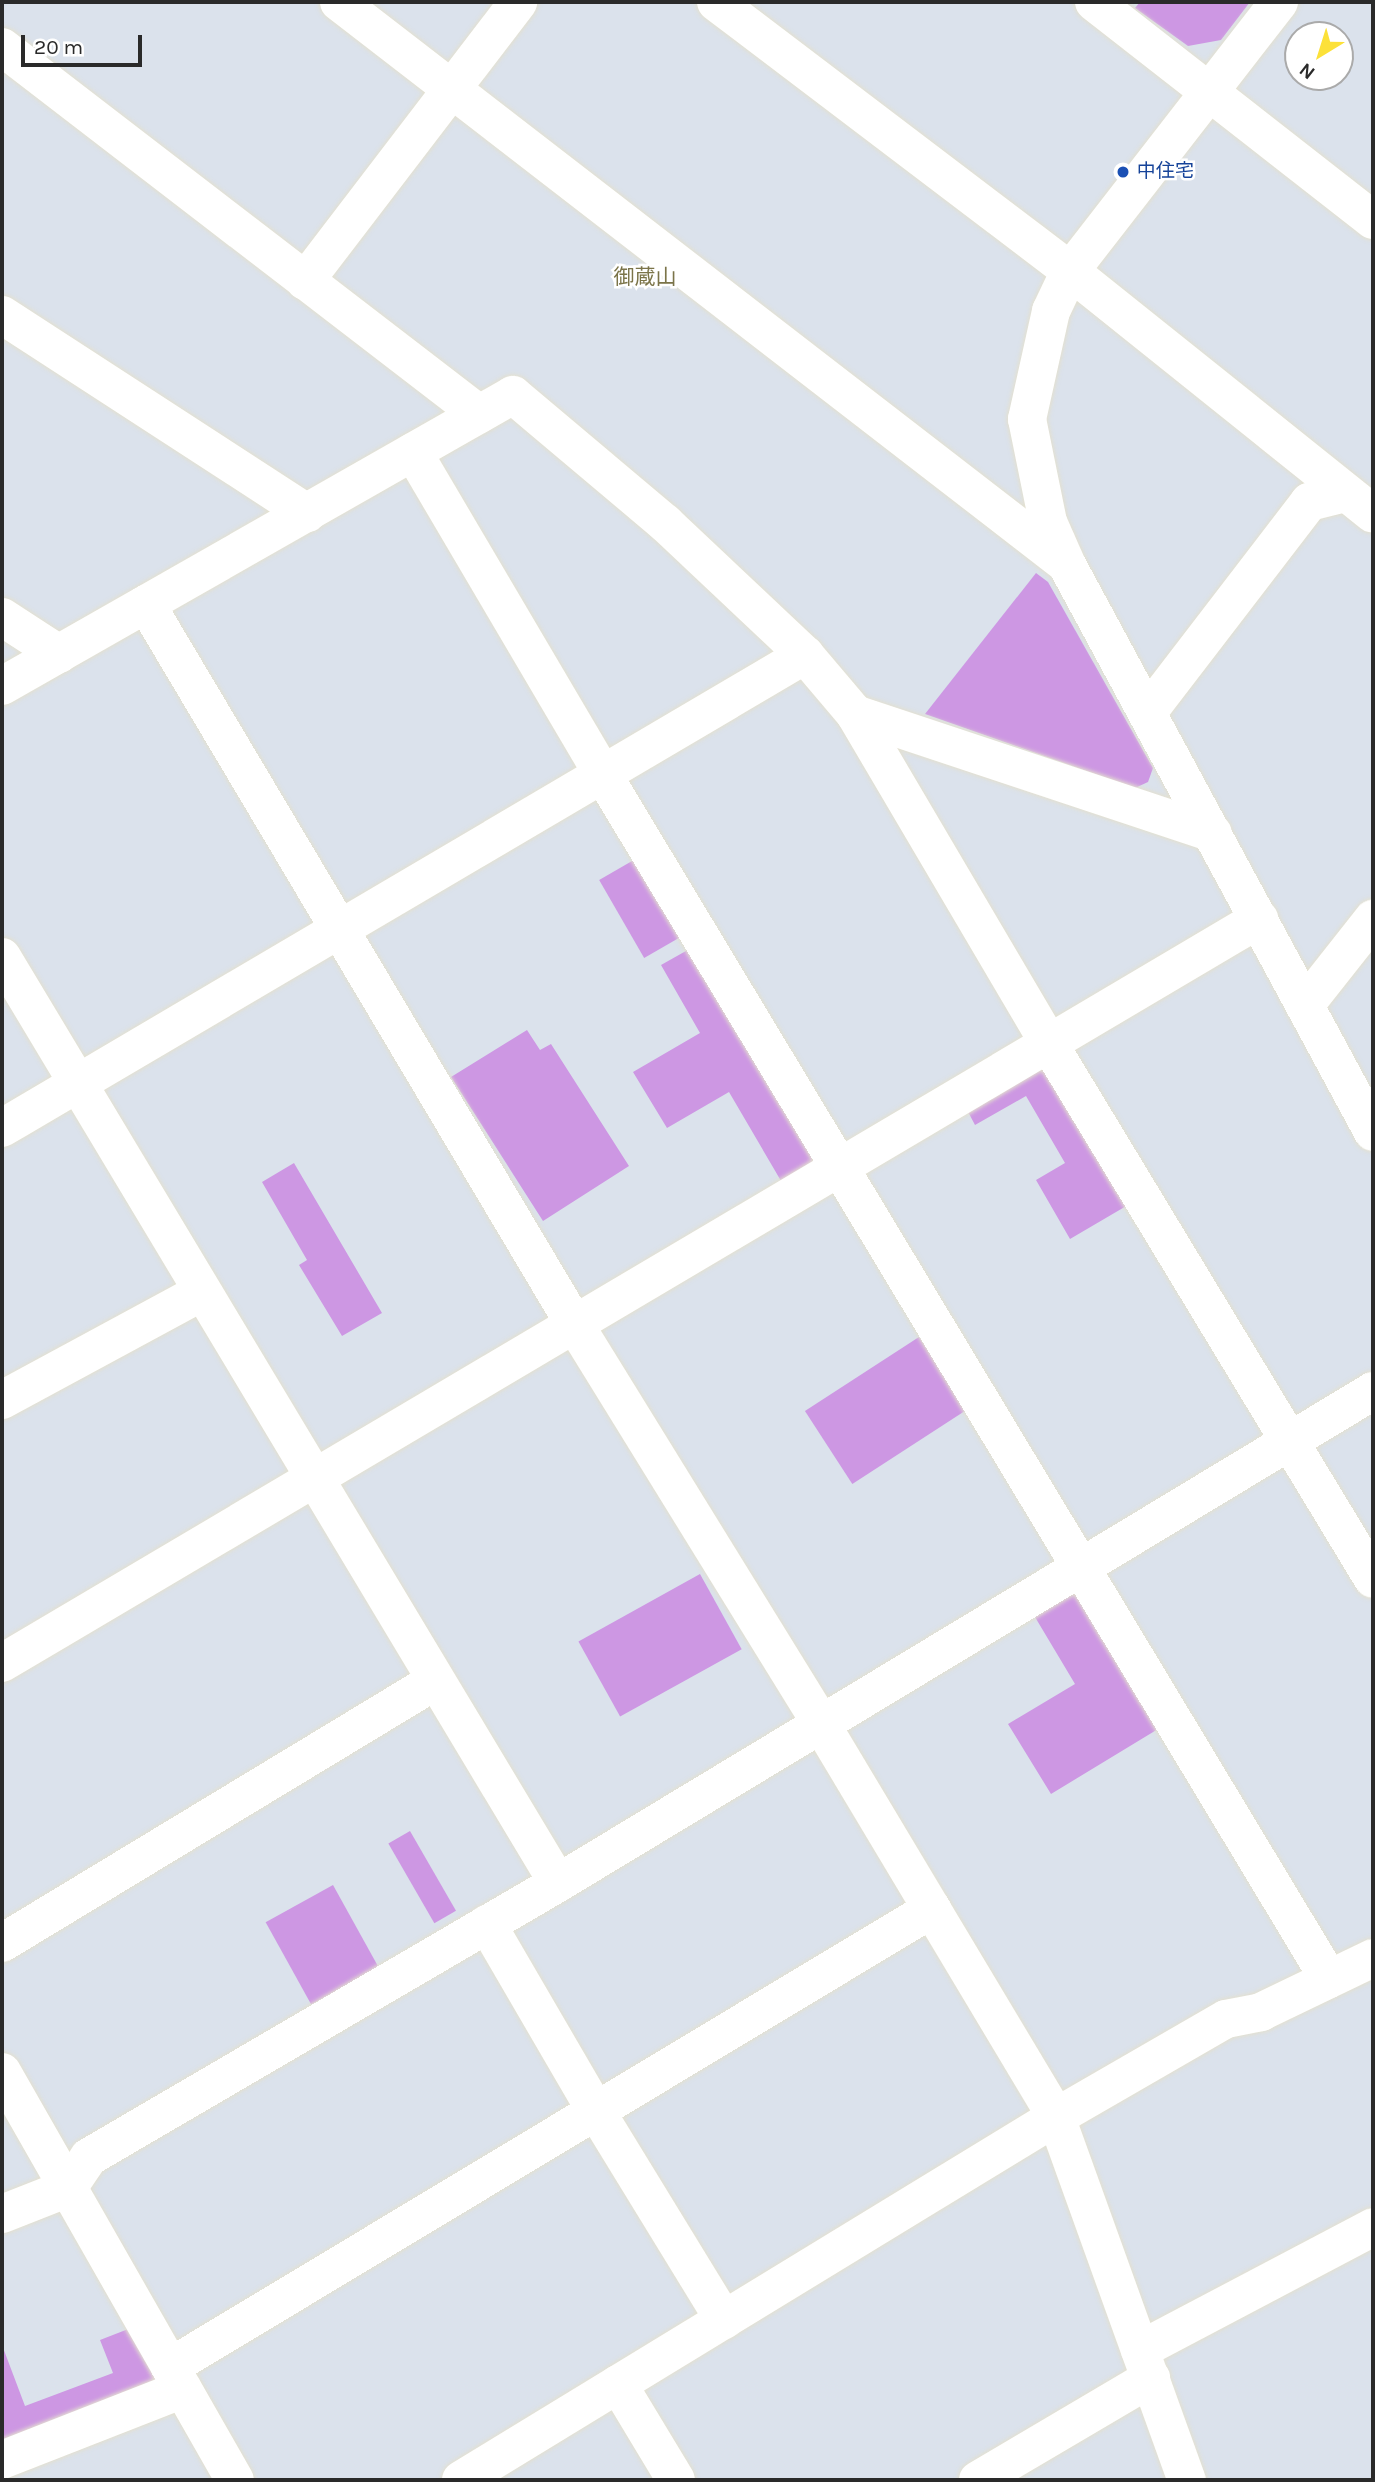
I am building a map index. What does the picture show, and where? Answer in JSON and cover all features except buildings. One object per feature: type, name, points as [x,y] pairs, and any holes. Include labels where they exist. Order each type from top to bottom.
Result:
[{"type":"street","points":[[339,2],[1067,565]]},
{"type":"street","points":[[305,281],[518,2]]},
{"type":"street","points":[[716,2],[1070,271],[1359,503]]},
{"type":"street","points":[[1094,2],[1373,220]]},
{"type":"street","points":[[1279,2],[1207,90],[1070,271],[1051,311],[1027,419],[1048,522],[1067,565],[1373,1132]]},
{"type":"street","points":[[2,47],[480,414]]},
{"type":"street","points":[[2,315],[307,513]]},
{"type":"street","points":[[2,686],[513,395],[665,523],[805,656],[855,715],[1049,1044],[1373,1579]]},
{"type":"street","points":[[413,452],[603,775],[1329,1979]]},
{"type":"street","points":[[1147,712],[1309,502],[1359,503]]},
{"type":"street","points":[[146,604],[575,1325],[821,1724],[1056,2117],[1187,2480]]},
{"type":"street","points":[[2,617],[59,654]]},
{"type":"street","points":[[2,1128],[805,656]]},
{"type":"street","points":[[855,715],[1213,833]]},
{"type":"street","points":[[2,1663],[841,1169],[1259,919]]},
{"type":"street","points":[[1305,1005],[1373,919]]},
{"type":"street","points":[[2,957],[313,1480],[558,1883]]},
{"type":"street","points":[[2,1400],[202,1292]]},
{"type":"street","points":[[2,2214],[68,2189],[89,2157],[558,1883],[1373,1391]]},
{"type":"street","points":[[2,1943],[435,1681]]},
{"type":"street","points":[[2,2460],[176,2378],[596,2111],[932,1909]]},
{"type":"street","points":[[487,1924],[596,2111],[724,2320]]},
{"type":"street","points":[[461,2480],[1056,2117],[1226,2019],[1262,2012],[1373,1958]]},
{"type":"street","points":[[2,2072],[235,2480]]},
{"type":"street","points":[[978,2480],[1145,2364],[1370,2238]]},
{"type":"street","points":[[618,2384],[676,2480]]},
{"type":"shaded area","points":[[1140,2],[1250,2],[1221,40],[1188,46],[1135,8]]},
{"type":"shaded area","points":[[1036,573],[1048,582],[1153,768],[1148,782],[1135,788],[925,714]]},
{"type":"shaded area","points":[[639,857],[684,935],[644,958],[599,880]]},
{"type":"shaded area","points":[[693,947],[820,1165],[784,1186],[729,1092],[667,1128],[633,1072],[700,1033],[661,965]]},
{"type":"shaded area","points":[[527,1030],[540,1050],[551,1044],[629,1166],[543,1221],[451,1077]]},
{"type":"shaded area","points":[[1043,1060],[1128,1205],[1070,1239],[1036,1180],[1065,1163],[1026,1096],[975,1125],[965,1106]]},
{"type":"shaded area","points":[[294,1163],[382,1313],[342,1336],[299,1265],[307,1260],[262,1182]]},
{"type":"shaded area","points":[[919,1337],[966,1410],[852,1484],[805,1411]]},
{"type":"shaded area","points":[[700,1574],[742,1649],[620,1717],[578,1641]]},
{"type":"shaded area","points":[[1077,1585],[1163,1726],[1051,1794],[1008,1724],[1075,1684],[1032,1612]]},
{"type":"shaded area","points":[[410,1831],[456,1911],[434,1923],[388,1844]]},
{"type":"shaded area","points":[[333,1885],[379,1967],[311,2005],[266,1922]]},
{"type":"shaded area","points":[[136,2326],[158,2383],[2,2443],[2,2345],[25,2406],[113,2373],[100,2340]]},
{"type":"place","name":"中住宅","points":[[1123,172]]},
{"type":"district","name":"御蔵山","points":[[645,277]]}]
